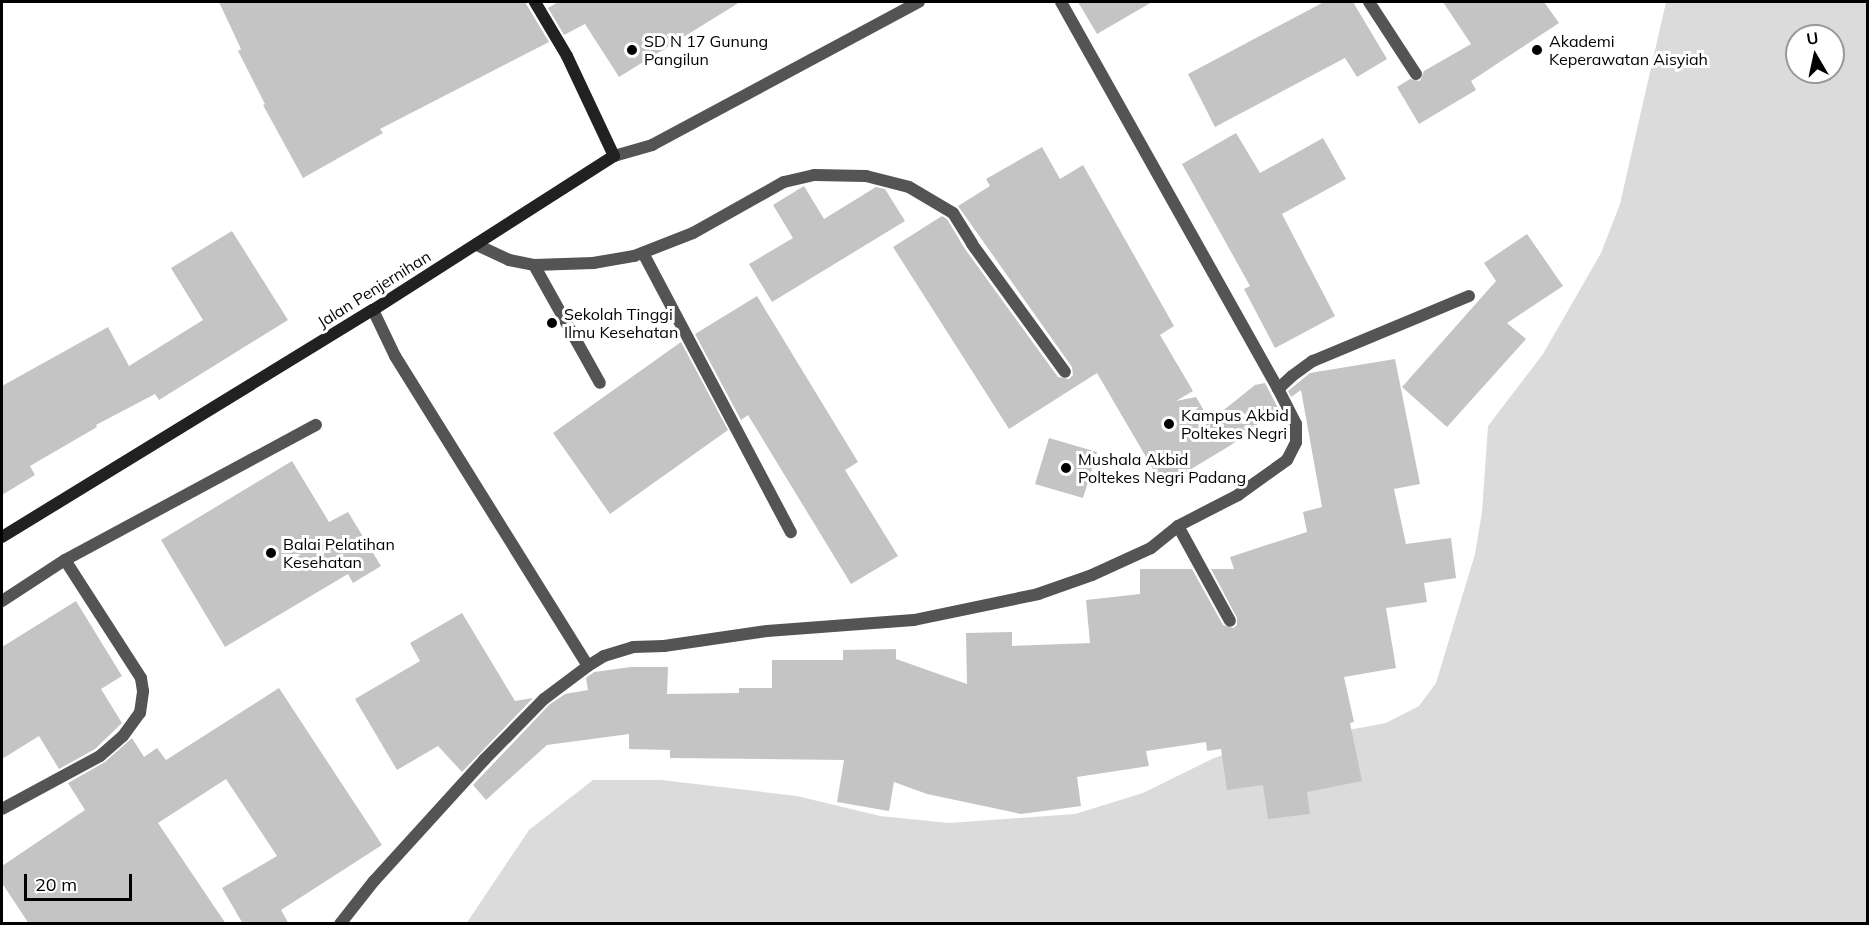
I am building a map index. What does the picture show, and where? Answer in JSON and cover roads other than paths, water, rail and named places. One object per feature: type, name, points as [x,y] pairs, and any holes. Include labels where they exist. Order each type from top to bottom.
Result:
[{"type":"street","points":[[535,2],[567,56],[614,156],[652,146],[919,2]]},
{"type":"street","points":[[340,924],[374,880],[484,760],[544,699],[604,656],[633,647],[767,631],[914,620],[1038,594],[1092,575],[1151,548],[1178,526],[1238,495],[1267,477],[1287,460],[1296,442],[1296,424],[1061,2]]},
{"type":"street","points":[[1369,2],[1416,74]]},
{"type":"street","name":"Jalan Penjernihan","points":[[2,537],[373,310],[614,156]]},
{"type":"street","points":[[477,245],[509,260],[534,265],[593,263],[643,253],[693,233],[784,182],[814,175],[866,176],[909,187],[952,213],[1065,372]]},
{"type":"street","points":[[643,253],[791,532]]},
{"type":"street","points":[[534,265],[600,383]]},
{"type":"street","points":[[1278,389],[1312,361],[1469,296]]},
{"type":"street","points":[[373,310],[395,356],[588,666]]},
{"type":"street","points":[[2,601],[65,561],[316,425]]},
{"type":"street","points":[[1178,526],[1230,621]]},
{"type":"street","points":[[2,809],[100,756],[123,736],[140,713],[143,691],[141,678],[65,561]]},
{"type":"place","name":"SD N 17 Gunung Pangilun","points":[[632,50]]},
{"type":"place","name":"Akademi Keperawatan Aisyiah","points":[[1537,50]]},
{"type":"place","name":"Sekolah Tinggi Ilmu Kesehatan","points":[[552,323]]},
{"type":"place","name":"Kampus Akbid Poltekes Negri","points":[[1169,424]]},
{"type":"place","name":"Mushala Akbid Poltekes Negri Padang","points":[[1066,468]]},
{"type":"place","name":"Balai Pelatihan Kesehatan","points":[[271,553]]}]
